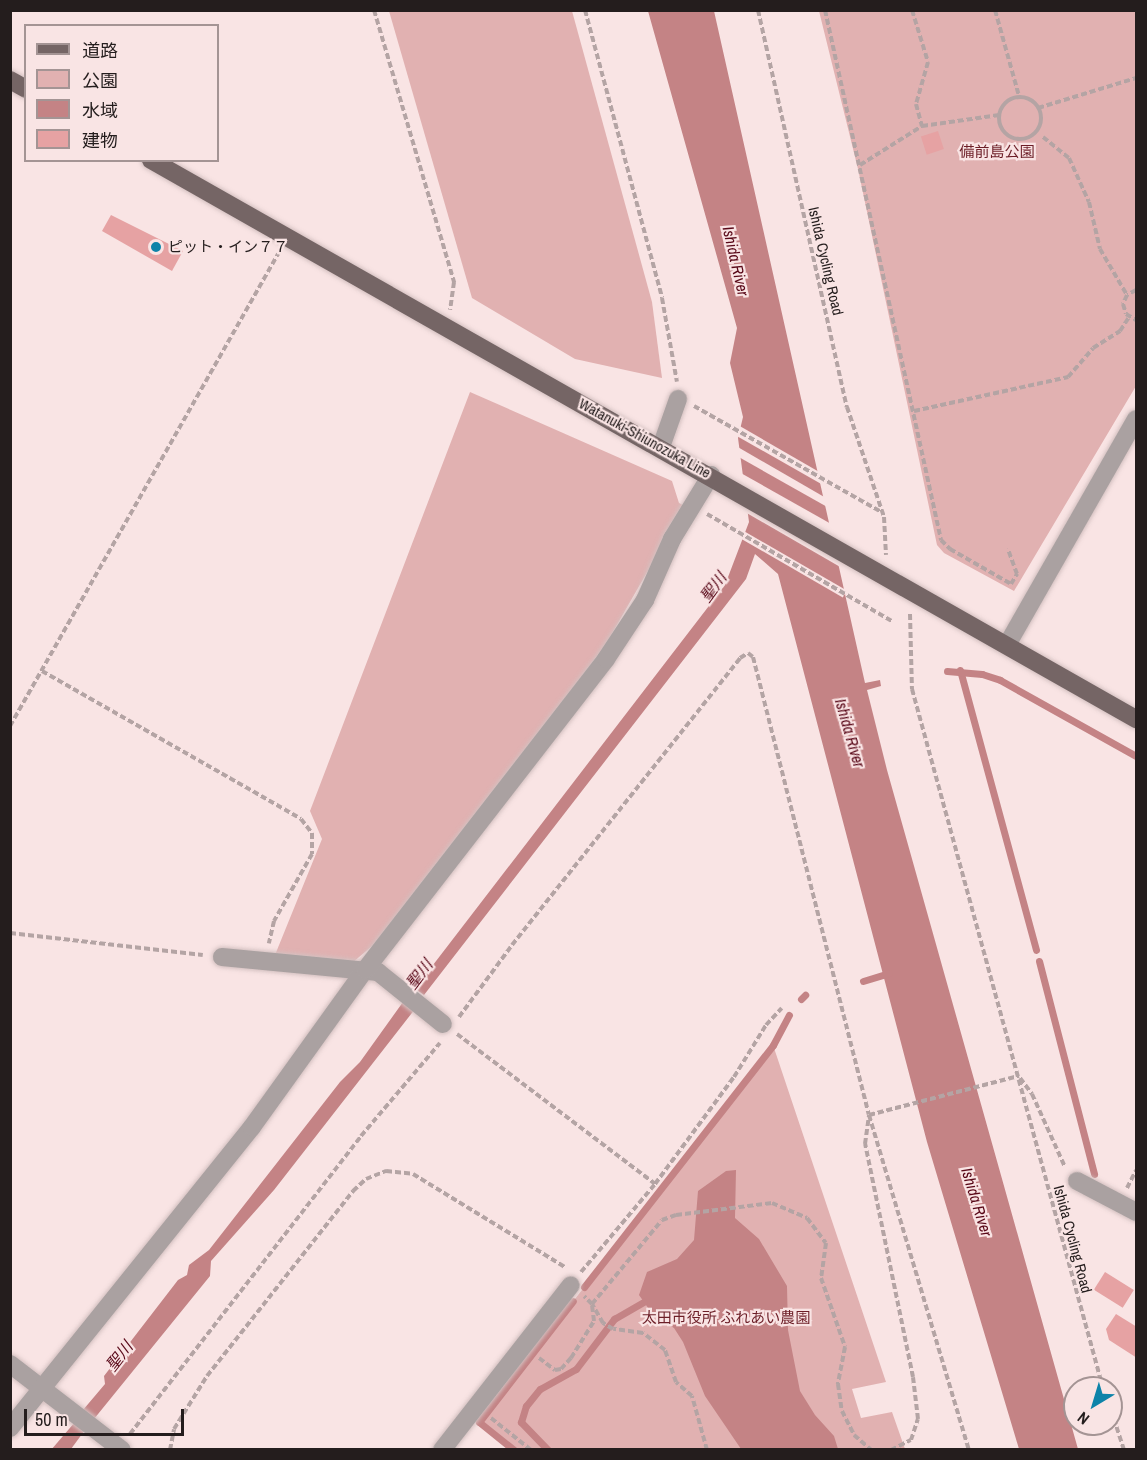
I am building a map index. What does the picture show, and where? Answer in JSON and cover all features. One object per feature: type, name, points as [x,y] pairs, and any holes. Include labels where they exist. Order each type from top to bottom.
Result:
[{"type":"main road","points":[[10,80],[24,88]]},
{"type":"main road","name":"Watanuki-Shiunozuka Line","points":[[154,162],[716,478],[1137,719]]},
{"type":"street","points":[[661,447],[684,401]]},
{"type":"street","points":[[1007,645],[1137,419]]},
{"type":"street","points":[[10,1428],[46,1392],[186,1204],[258,1118],[606,659],[645,600],[672,540],[716,478]]},
{"type":"street","points":[[222,957],[371,971],[447,1026]]},
{"type":"street","points":[[1077,1181],[1137,1212]]},
{"type":"street","points":[[442,1449],[575,1280]]},
{"type":"street","points":[[10,1364],[119,1448]]},
{"type":"path","points":[[374,10],[454,282],[452,305],[442,325]]},
{"type":"path","points":[[585,10],[662,298],[684,401],[883,513]]},
{"type":"path","name":"Ishida Cycling Road","points":[[758,10],[847,407],[883,513],[887,553]]},
{"type":"path","points":[[825,10],[944,545],[1011,584],[1017,574],[1008,549]]},
{"type":"path","points":[[907,10],[912,13],[928,62],[916,104],[922,126]]},
{"type":"path","points":[[995,10],[1019,96]]},
{"type":"path","points":[[1038,108],[1137,78]]},
{"type":"path","points":[[1019,96],[1032,100],[1038,108],[1040,125],[1023,138],[1004,132],[999,115],[1007,101],[1019,96]]},
{"type":"path","points":[[860,165],[922,126],[999,115]]},
{"type":"path","points":[[1043,137],[1069,158],[1089,202],[1100,249],[1127,295]]},
{"type":"path","points":[[10,726],[287,238]]},
{"type":"path","points":[[1137,290],[1127,295],[1123,304],[1129,317],[1137,320]]},
{"type":"path","points":[[914,411],[1068,377],[1093,348],[1120,331],[1129,317]]},
{"type":"path","points":[[704,513],[893,622]]},
{"type":"path","points":[[909,627],[912,689],[998,1013],[1019,1076],[1032,1094],[1066,1169],[1077,1181]]},
{"type":"path","points":[[119,1448],[447,1026],[740,658],[748,654],[759,669],[869,1115],[969,1449]]},
{"type":"path","points":[[42,671],[301,819],[312,833],[312,854],[274,921],[267,960]]},
{"type":"path","points":[[10,933],[222,957]]},
{"type":"path","points":[[575,1280],[655,1184],[734,1077],[765,1025],[782,1008]]},
{"type":"path","points":[[447,1026],[655,1184]]},
{"type":"path","points":[[869,1115],[1019,1076]]},
{"type":"path","name":"Ishida Cycling Road","points":[[1019,1076],[1022,1095],[1100,1376]]},
{"type":"path","points":[[869,1115],[865,1144],[913,1377],[918,1419],[911,1440],[891,1449]]},
{"type":"path","points":[[170,1449],[174,1429],[207,1376],[352,1191],[366,1179],[386,1171],[413,1174],[575,1280],[603,1323],[613,1329],[643,1333],[665,1350],[676,1382],[692,1396],[707,1449]]},
{"type":"path","points":[[532,1366],[539,1358],[555,1370],[561,1369],[594,1321],[592,1304],[656,1226],[676,1215],[691,1212],[772,1203],[794,1209],[823,1234],[826,1242],[821,1278],[844,1335],[838,1384],[842,1411],[854,1435],[864,1447],[871,1449]]},
{"type":"path","points":[[498,1409],[491,1417],[493,1422],[531,1449]]},
{"type":"green space","points":[[389,11],[572,11],[652,302],[662,378],[575,359],[472,298]]},
{"type":"green space","name":"備前島公園","points":[[819,11],[1136,11],[1136,386],[1014,591],[944,553],[937,545],[858,169]]},
{"type":"green space","points":[[470,392],[672,481],[679,503],[685,506],[606,644],[391,930],[352,963],[275,955],[322,839],[310,811]]},
{"type":"green space","name":"太田市役所 ふれあい農園","points":[[773,1045],[886,1382],[852,1389],[861,1418],[892,1412],[905,1449],[514,1449],[479,1422]]},
{"type":"water","name":"Ishida River","points":[[648,11],[714,11],[865,683],[880,680],[881,686],[867,690],[887,770],[1063,1396],[1063,1436],[1074,1436],[1078,1449],[1019,1449],[927,1142],[778,574],[755,554],[746,579],[424,995],[411,986],[433,965],[725,585],[749,522],[738,438],[743,417],[730,363],[737,328]]},
{"type":"water","points":[[403,1002],[415,1009],[274,1190],[211,1261],[210,1276],[94,1419],[83,1410],[105,1384],[104,1376],[178,1280],[187,1275],[189,1265],[209,1250],[340,1082],[360,1062]]},
{"type":"water","points":[[736,1170],[735,1218],[759,1239],[787,1286],[788,1330],[800,1391],[815,1415],[834,1436],[838,1449],[741,1449],[705,1396],[683,1342],[674,1328],[653,1315],[639,1295],[647,1272],[677,1259],[694,1240],[698,1191],[726,1171]]},
{"type":"water","points":[[75,1422],[85,1430],[71,1449],[51,1450]]},
{"type":"pier","points":[[738,425],[821,473],[823,485],[735,435]]},
{"type":"pier","points":[[736,446],[826,498],[829,508],[737,456]]},
{"type":"pier","points":[[739,472],[833,525],[842,568],[745,512]]},
{"type":"pier","points":[[742,530],[847,590],[843,597],[738,537]]},
{"type":"building","points":[[938,131],[944,149],[927,155],[921,137]]},
{"type":"building","points":[[111,215],[183,251],[172,271],[102,231]]},
{"type":"building","points":[[1105,1272],[1134,1290],[1123,1308],[1094,1290]]},
{"type":"building","points":[[1116,1314],[1137,1327],[1137,1358],[1109,1340],[1106,1329]]},
{"type":"waterway","points":[[960,670],[1036,950]]},
{"type":"waterway","points":[[947,671],[982,674],[1000,680],[1136,756]]},
{"type":"waterway","points":[[1039,961],[1094,1174]]},
{"type":"waterway","points":[[863,981],[889,973]]},
{"type":"waterway","points":[[801,999],[805,995]]},
{"type":"waterway","points":[[584,1287],[773,1045],[789,1015]]},
{"type":"waterway","points":[[514,1450],[479,1422],[573,1301]]},
{"type":"waterway","points":[[548,1450],[521,1422],[526,1406],[540,1389],[576,1369],[614,1319],[644,1302]]},
{"type":"place","name":"ピット・イン７７","points":[[156,247]]},
{"type":"water label","name":"聖川","points":[[713,587]]},
{"type":"water label","name":"聖川","points":[[419,974]]},
{"type":"water label","name":"聖川","points":[[119,1356]]}]
